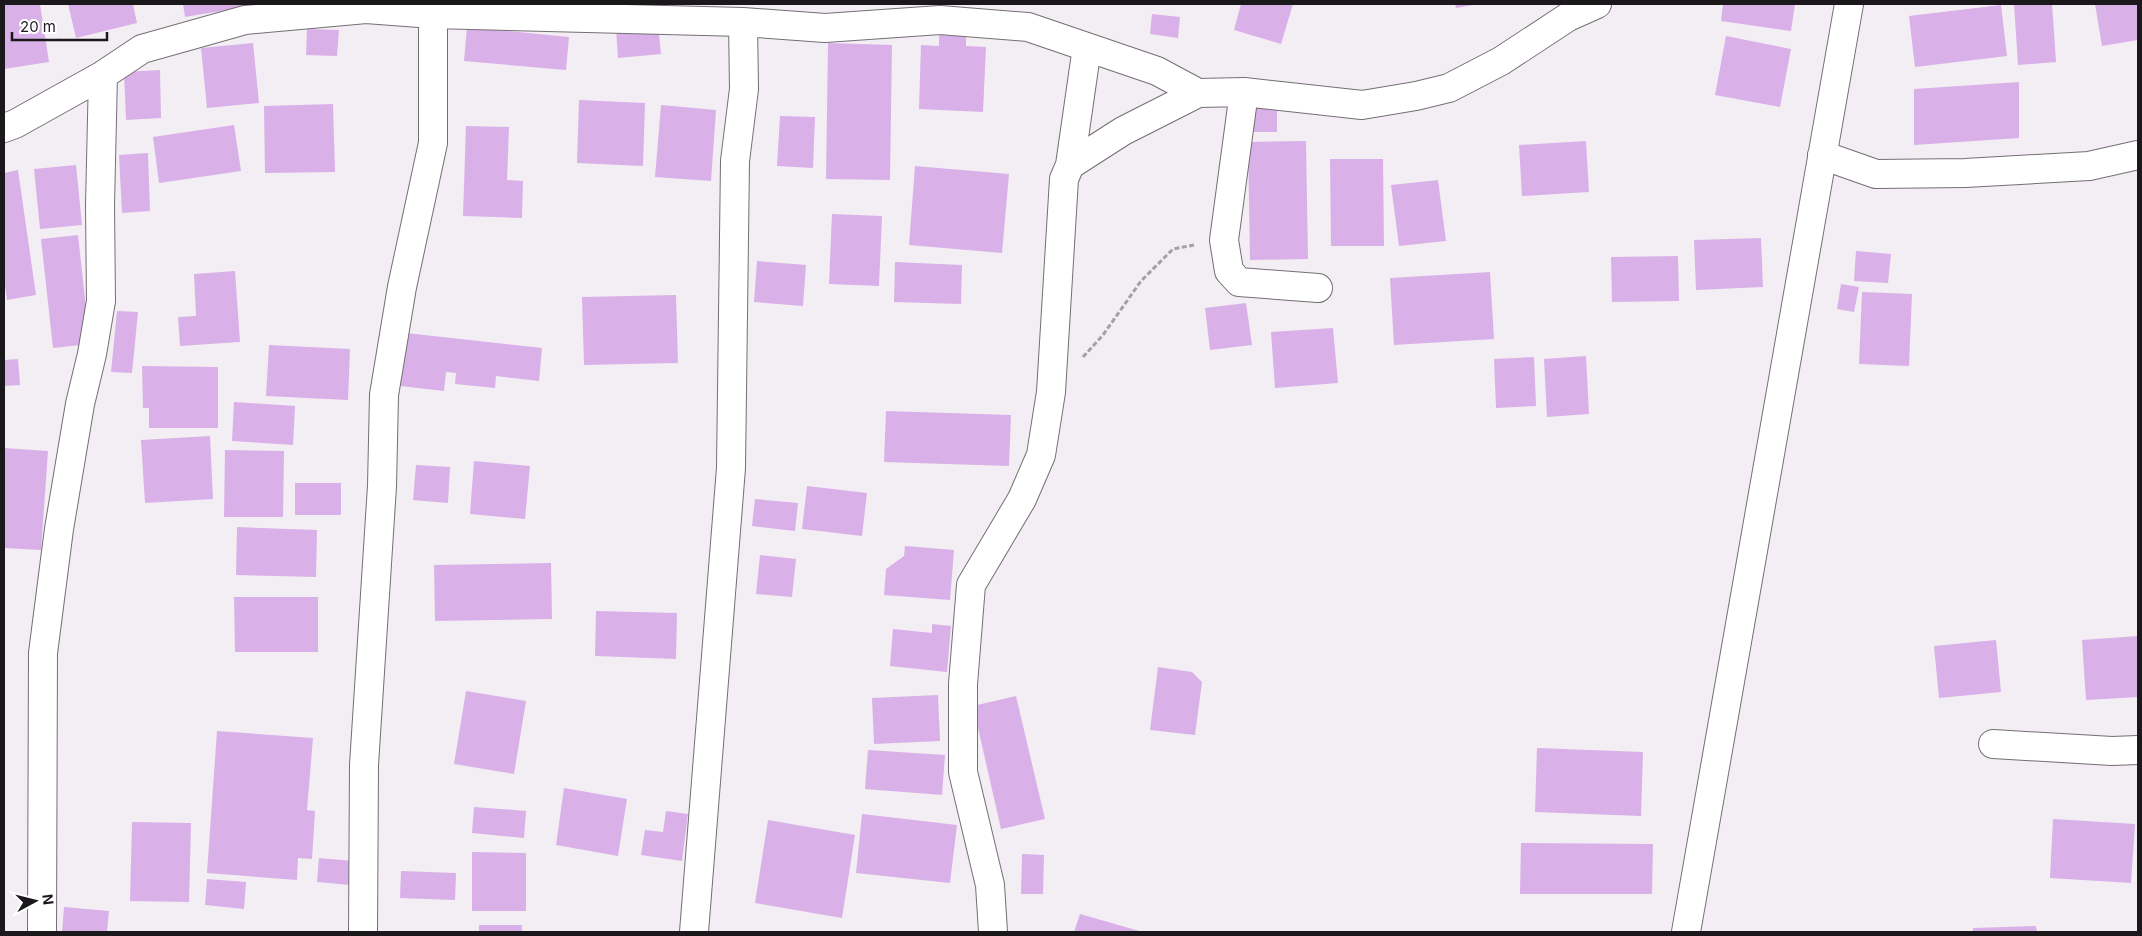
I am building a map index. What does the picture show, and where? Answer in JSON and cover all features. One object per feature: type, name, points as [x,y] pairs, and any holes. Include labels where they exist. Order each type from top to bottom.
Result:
[{"type":"street","points":[[1070,165],[1123,131],[1198,93],[1244,92],[1362,105],[1416,96],[1449,88],[1501,61],[1568,17],[1597,4]]},
{"type":"street","points":[[1686,932],[1849,4]]},
{"type":"street","points":[[4,128],[15,124],[103,75],[142,49],[245,20],[366,9],[433,14],[742,22],[825,28],[940,20],[1028,27],[1157,71],[1198,93]]},
{"type":"street","points":[[362,932],[364,765],[382,486],[384,395],[402,287],[433,143],[433,14]]},
{"type":"street","points":[[694,932],[731,468],[735,161],[744,89],[742,22]]},
{"type":"street","points":[[993,932],[990,885],[963,772],[963,684],[971,585],[1022,499],[1041,455],[1051,392],[1064,178],[1070,165],[1087,47]]},
{"type":"street","points":[[42,932],[43,653],[59,529],[80,404],[92,354],[101,300],[100,205],[103,75]]},
{"type":"street","points":[[1244,92],[1224,240],[1229,271],[1239,282],[1318,288]]},
{"type":"street","points":[[1822,155],[1876,174],[1965,173],[2089,166],[2138,156]]},
{"type":"street","points":[[1993,744],[2112,751],[2138,750]]},
{"type":"path","points":[[1051,392],[1103,335],[1141,281],[1173,249],[1224,240]]},
{"type":"building","points":[[4,4],[40,4],[49,62],[4,69]]},
{"type":"building","points":[[68,4],[133,4],[137,23],[76,38]]},
{"type":"building","points":[[183,4],[251,4],[251,6],[185,17]]},
{"type":"building","points":[[1241,4],[1293,4],[1281,44],[1234,30]]},
{"type":"building","points":[[1455,4],[1473,4],[1473,5],[1456,8]]},
{"type":"building","points":[[1723,4],[1795,4],[1791,31],[1721,21]]},
{"type":"building","points":[[2014,4],[2052,4],[2056,62],[2018,65]]},
{"type":"building","points":[[2095,4],[2138,4],[2138,40],[2102,46]]},
{"type":"building","points":[[2001,5],[2007,56],[1915,67],[1909,16]]},
{"type":"building","points":[[1152,14],[1180,17],[1178,38],[1150,34]]},
{"type":"building","points":[[658,24],[661,54],[618,58],[616,28]]},
{"type":"building","points":[[467,27],[569,37],[566,70],[464,61]]},
{"type":"building","points":[[307,29],[339,30],[337,56],[306,55]]},
{"type":"building","points":[[939,35],[966,36],[966,46],[986,47],[983,112],[919,109],[921,45],[939,46]]},
{"type":"building","points":[[1726,36],[1791,49],[1780,107],[1715,95]]},
{"type":"building","points":[[253,43],[259,103],[207,108],[201,48]]},
{"type":"building","points":[[828,43],[892,45],[890,180],[826,179]]},
{"type":"building","points":[[160,70],[161,118],[126,120],[124,72]]},
{"type":"building","points":[[2019,82],[2019,138],[1914,145],[1914,89]]},
{"type":"building","points":[[579,100],[645,103],[643,166],[577,163]]},
{"type":"building","points":[[333,104],[335,172],[265,173],[264,106]]},
{"type":"building","points":[[661,105],[716,110],[711,181],[655,177]]},
{"type":"building","points":[[1253,105],[1277,105],[1277,132],[1253,132]]},
{"type":"building","points":[[780,116],[815,117],[813,168],[777,166]]},
{"type":"building","points":[[234,125],[241,171],[159,183],[153,137]]},
{"type":"building","points":[[466,126],[509,127],[507,180],[523,181],[522,218],[463,216]]},
{"type":"building","points":[[1306,141],[1308,259],[1250,260],[1248,142]]},
{"type":"building","points":[[1586,141],[1589,192],[1522,196],[1519,145]]},
{"type":"building","points":[[148,153],[150,211],[122,213],[119,155]]},
{"type":"building","points":[[1330,159],[1383,159],[1384,246],[1331,246]]},
{"type":"building","points":[[76,165],[82,225],[40,229],[34,169]]},
{"type":"building","points":[[915,166],[1009,174],[1002,253],[909,245]]},
{"type":"building","points":[[18,170],[36,295],[7,300],[4,278],[4,173]]},
{"type":"building","points":[[1438,180],[1446,241],[1399,246],[1391,185]]},
{"type":"building","points":[[832,214],[882,216],[879,286],[829,284]]},
{"type":"building","points":[[78,235],[90,344],[53,348],[41,239]]},
{"type":"building","points":[[1761,238],[1763,287],[1696,290],[1694,240]]},
{"type":"building","points":[[1856,251],[1891,254],[1888,283],[1854,281]]},
{"type":"building","points":[[1678,256],[1679,301],[1612,302],[1611,257]]},
{"type":"building","points":[[757,261],[806,265],[803,306],[754,302]]},
{"type":"building","points":[[895,262],[962,265],[961,304],[894,302]]},
{"type":"building","points":[[235,271],[240,342],[180,346],[178,317],[196,316],[194,274]]},
{"type":"building","points":[[1490,272],[1494,339],[1394,345],[1390,278]]},
{"type":"building","points":[[1841,284],[1859,287],[1854,312],[1837,309]]},
{"type":"building","points":[[1862,292],[1912,294],[1909,366],[1859,364]]},
{"type":"building","points":[[676,295],[678,363],[584,365],[582,297]]},
{"type":"building","points":[[1246,303],[1252,345],[1210,350],[1205,308]]},
{"type":"building","points":[[117,311],[138,312],[132,373],[111,372]]},
{"type":"building","points":[[1333,328],[1338,383],[1275,388],[1271,332]]},
{"type":"building","points":[[406,333],[542,348],[539,381],[496,376],[495,388],[455,384],[456,373],[446,372],[444,391],[400,386]]},
{"type":"building","points":[[269,345],[350,349],[348,400],[266,396]]},
{"type":"building","points":[[1586,356],[1589,414],[1547,417],[1544,359]]},
{"type":"building","points":[[1534,357],[1536,406],[1496,408],[1494,359]]},
{"type":"building","points":[[18,359],[20,385],[4,386],[4,360]]},
{"type":"building","points":[[142,366],[218,367],[218,428],[149,428],[149,408],[143,408]]},
{"type":"building","points":[[234,402],[295,406],[293,445],[232,441]]},
{"type":"building","points":[[886,411],[1011,415],[1009,466],[884,462]]},
{"type":"building","points":[[210,436],[213,499],[145,503],[141,440]]},
{"type":"building","points":[[4,448],[48,451],[41,550],[4,548]]},
{"type":"building","points":[[225,450],[284,451],[283,517],[224,517]]},
{"type":"building","points":[[474,461],[530,466],[525,519],[470,514]]},
{"type":"building","points":[[416,465],[450,467],[448,503],[413,500]]},
{"type":"building","points":[[295,483],[341,483],[341,515],[295,515]]},
{"type":"building","points":[[807,486],[867,493],[862,536],[802,529]]},
{"type":"building","points":[[755,499],[798,503],[795,531],[752,526]]},
{"type":"building","points":[[237,527],[317,530],[316,577],[236,575]]},
{"type":"building","points":[[905,546],[954,550],[950,600],[884,595],[886,569],[904,556]]},
{"type":"building","points":[[760,555],[796,559],[792,597],[756,594]]},
{"type":"building","points":[[551,563],[552,619],[435,621],[434,565]]},
{"type":"building","points":[[234,597],[318,597],[318,652],[235,652]]},
{"type":"building","points":[[596,611],[677,613],[676,659],[595,656]]},
{"type":"building","points":[[932,624],[951,626],[947,672],[890,666],[893,629],[932,633]]},
{"type":"building","points":[[2138,636],[2138,697],[2086,700],[2082,640]]},
{"type":"building","points":[[1996,640],[2001,692],[1939,698],[1934,646]]},
{"type":"building","points":[[1158,667],[1192,672],[1202,682],[1195,735],[1150,730]]},
{"type":"building","points":[[466,691],[526,701],[514,774],[454,764]]},
{"type":"building","points":[[938,695],[940,741],[874,744],[872,698]]},
{"type":"building","points":[[1016,696],[1045,819],[1001,829],[973,706]]},
{"type":"building","points":[[217,731],[313,738],[307,810],[315,811],[312,859],[298,858],[297,880],[207,873]]},
{"type":"building","points":[[1537,748],[1643,752],[1641,816],[1535,812]]},
{"type":"building","points":[[868,750],[945,755],[942,795],[865,789]]},
{"type":"building","points":[[564,788],[627,799],[618,856],[556,845]]},
{"type":"building","points":[[474,807],[526,811],[524,838],[472,833]]},
{"type":"building","points":[[666,811],[688,814],[682,861],[641,855],[645,830],[663,832]]},
{"type":"building","points":[[862,814],[957,825],[950,883],[856,873]]},
{"type":"building","points":[[2053,819],[2135,824],[2131,883],[2050,878]]},
{"type":"building","points":[[768,820],[855,835],[842,918],[755,903]]},
{"type":"building","points":[[132,822],[191,823],[189,902],[130,901]]},
{"type":"building","points":[[1521,843],[1653,844],[1652,894],[1520,894]]},
{"type":"building","points":[[472,852],[526,853],[526,911],[472,911]]},
{"type":"building","points":[[1022,854],[1044,855],[1043,894],[1021,894]]},
{"type":"building","points":[[319,858],[353,861],[350,885],[317,882]]},
{"type":"building","points":[[401,871],[456,873],[455,900],[400,898]]},
{"type":"building","points":[[207,879],[246,882],[244,909],[205,905]]},
{"type":"building","points":[[64,907],[109,911],[107,932],[62,932]]},
{"type":"building","points":[[1080,914],[1143,932],[1074,932]]},
{"type":"building","points":[[479,925],[522,925],[522,932],[479,932]]},
{"type":"building","points":[[2036,926],[2037,932],[1973,932],[1973,928]]}]
